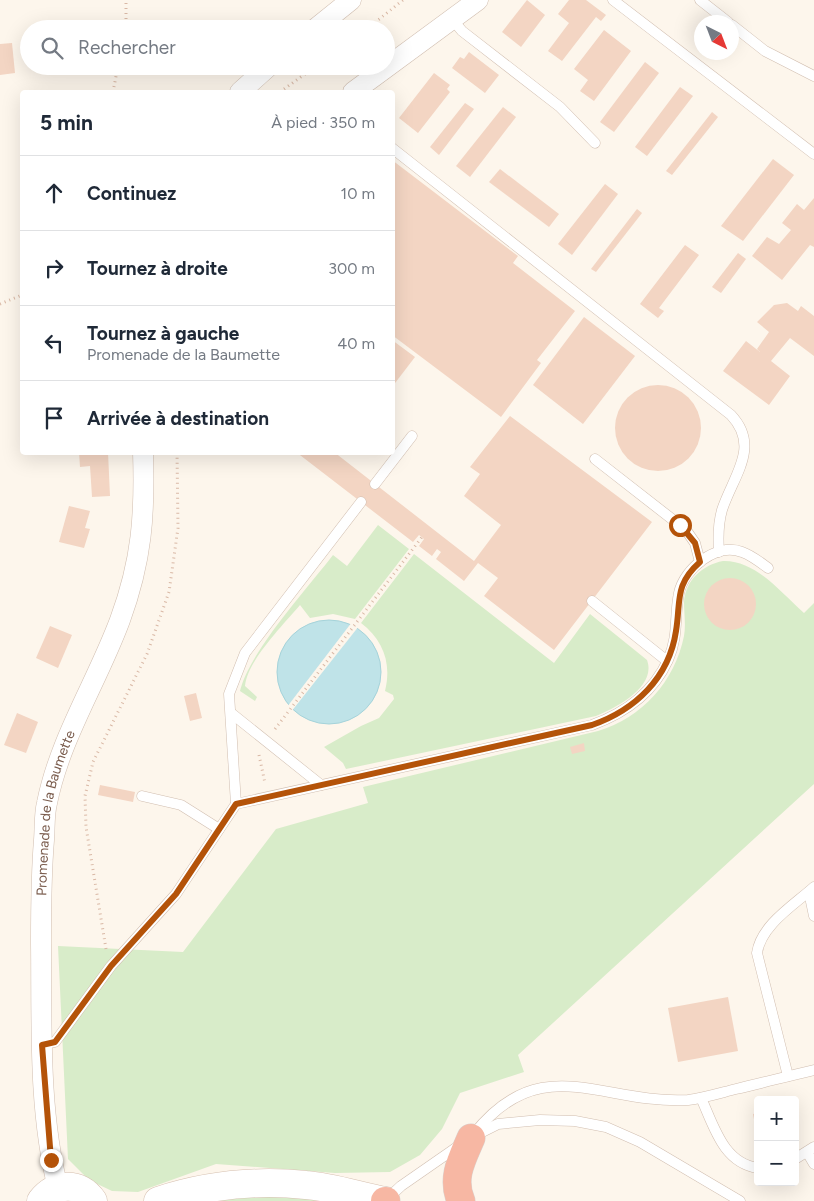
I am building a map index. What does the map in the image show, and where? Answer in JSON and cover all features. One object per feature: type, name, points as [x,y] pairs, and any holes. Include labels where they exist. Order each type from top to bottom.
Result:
[{"type":"highway","points":[[461,1201],[458,1193],[457,1169],[471,1138]]},
{"type":"street","points":[[327,20],[351,0]]},
{"type":"street","points":[[395,61],[478,0]]},
{"type":"street","points":[[242,90],[259,75]]},
{"type":"street","points":[[357,90],[377,75]]},
{"type":"street","name":"Promenade de la Baumette","points":[[50,1194],[51,1160],[42,1045],[41,887],[46,803],[71,728],[119,622],[128,595],[142,535],[144,505],[143,455]]},
{"type":"street","points":[[158,1201],[193,1190],[245,1184],[307,1185],[385,1201]]},
{"type":"street","points":[[50,1194],[77,1188],[85,1192],[93,1201]]},
{"type":"lane","points":[[613,0],[814,154]]},
{"type":"lane","points":[[700,0],[719,15]]},
{"type":"lane","points":[[452,19],[462,31],[560,107],[595,143]]},
{"type":"lane","points":[[739,31],[765,51],[814,76]]},
{"type":"lane","points":[[395,150],[724,409],[740,424],[746,441],[745,453],[722,510],[719,525],[719,552]]},
{"type":"lane","points":[[375,484],[412,436]]},
{"type":"lane","points":[[595,459],[686,530],[695,543],[700,562]]},
{"type":"lane","points":[[42,1045],[55,1042],[111,966],[176,894],[236,804],[229,694],[245,653],[361,502]]},
{"type":"lane","points":[[236,804],[592,725],[608,719],[638,700],[660,675],[667,661],[676,631],[679,591],[684,579],[700,562],[719,552],[741,551],[768,568]]},
{"type":"lane","points":[[592,601],[667,661]]},
{"type":"lane","points":[[231,713],[321,785]]},
{"type":"lane","points":[[142,796],[181,805],[219,829]]},
{"type":"lane","points":[[811,890],[814,916]]},
{"type":"lane","points":[[788,1076],[757,953],[758,945],[767,930],[811,890]]},
{"type":"lane","points":[[471,1138],[498,1108],[520,1094],[540,1088],[582,1087],[653,1100],[701,1098],[814,1070]]},
{"type":"lane","points":[[701,1098],[724,1148],[740,1163],[754,1167]]},
{"type":"lane","points":[[385,1201],[401,1186],[471,1138],[498,1124],[540,1120],[575,1121],[606,1127],[640,1142],[740,1201]]},
{"type":"lane","points":[[799,1156],[811,1149],[814,1164]]},
{"type":"path","points":[[126,0],[126,20]]},
{"type":"path","points":[[378,20],[403,0]]},
{"type":"path","points":[[113,90],[116,75]]},
{"type":"path","points":[[283,90],[304,75]]},
{"type":"path","points":[[0,304],[20,296]]},
{"type":"path","points":[[106,954],[106,940],[86,827],[84,796],[93,762],[148,654],[169,592],[178,528],[177,455]]},
{"type":"path","points":[[288,711],[422,537]]},
{"type":"green space","points":[[378,525],[409,549],[355,619],[333,614],[310,618],[300,605],[267,643],[252,665],[245,686],[257,697],[255,701],[240,691],[255,658],[267,640],[333,555],[347,566]]},
{"type":"green space","points":[[414,554],[554,663],[590,614],[647,660],[648,670],[646,679],[641,687],[624,702],[596,716],[346,769],[343,763],[324,747],[379,718],[394,699],[393,695],[385,691],[387,671],[384,653],[375,637],[361,623]]},
{"type":"green space","points":[[723,561],[735,562],[757,572],[777,587],[804,613],[814,603],[814,784],[518,1055],[524,1072],[460,1093],[442,1129],[420,1155],[390,1172],[335,1173],[216,1164],[138,1192],[112,1191],[89,1180],[68,1159],[58,946],[183,952],[276,829],[368,803],[363,787],[598,731],[629,717],[654,696],[673,668],[684,636],[684,602],[688,586],[697,574]],"holes":[[[726,583],[739,586],[747,593],[750,604],[747,616],[732,624],[716,619],[709,604],[714,591]]]},
{"type":"green space","points":[[279,1191],[336,1201],[192,1201]]},
{"type":"water","points":[[329,620],[349,624],[366,635],[377,652],[381,672],[377,692],[366,709],[349,720],[329,724],[309,720],[292,709],[281,692],[277,672],[281,652],[292,635],[309,624]]},
{"type":"pier","points":[[352,622],[359,626],[291,712],[287,707]]},
{"type":"building","points":[[527,0],[545,15],[521,47],[502,32]]},
{"type":"building","points":[[569,0],[586,0],[606,15],[601,21],[596,17],[562,61],[548,51],[569,23],[558,14]]},
{"type":"building","points":[[604,30],[631,51],[594,101],[580,91],[588,80],[574,69]]},
{"type":"building","points":[[12,43],[15,73],[0,75],[0,44]]},
{"type":"building","points":[[469,52],[499,75],[485,93],[452,68],[460,57],[464,59]]},
{"type":"building","points":[[645,62],[659,73],[614,132],[600,122]]},
{"type":"building","points":[[434,73],[450,85],[447,89],[450,92],[418,133],[399,118]]},
{"type":"building","points":[[680,87],[693,96],[647,156],[635,147]]},
{"type":"building","points":[[465,103],[474,109],[439,155],[430,147]]},
{"type":"building","points":[[503,107],[516,117],[470,177],[456,166]]},
{"type":"building","points":[[712,112],[718,117],[672,175],[666,171]]},
{"type":"building","points":[[773,159],[794,175],[743,241],[721,226]]},
{"type":"building","points":[[395,162],[518,256],[513,263],[575,311],[537,360],[541,363],[501,417],[395,337]]},
{"type":"building","points":[[500,169],[559,214],[549,227],[489,182]]},
{"type":"building","points":[[605,184],[618,194],[572,255],[558,244]]},
{"type":"building","points":[[814,198],[814,247],[810,245],[782,280],[752,256],[767,237],[779,244],[791,230],[782,223],[797,204],[804,210]]},
{"type":"building","points":[[637,209],[642,213],[596,272],[591,269]]},
{"type":"building","points":[[685,245],[699,255],[659,308],[664,311],[658,318],[640,304]]},
{"type":"building","points":[[738,253],[746,259],[721,293],[712,287]]},
{"type":"building","points":[[787,303],[798,311],[801,306],[814,316],[814,356],[790,338],[771,361],[790,376],[769,405],[723,371],[746,341],[760,352],[757,349],[769,332],[757,322],[774,305]]},
{"type":"building","points":[[584,317],[635,356],[583,424],[533,385]]},
{"type":"building","points":[[395,342],[415,357],[395,383]]},
{"type":"building","points":[[658,385],[675,388],[689,397],[698,411],[701,428],[698,445],[689,459],[675,468],[658,471],[641,468],[627,459],[618,445],[615,428],[618,411],[627,397],[641,388]]},
{"type":"building","points":[[510,416],[652,522],[554,650],[484,596],[498,578],[478,563],[464,581],[436,559],[441,552],[437,549],[432,556],[419,546],[424,539],[419,535],[413,542],[300,455],[338,455],[474,561],[501,525],[464,496],[480,474],[470,467]]},
{"type":"building","points":[[79,455],[108,455],[110,496],[92,497],[90,466],[80,467]]},
{"type":"building","points":[[69,506],[90,511],[85,528],[90,529],[84,548],[59,542]]},
{"type":"building","points":[[730,578],[744,582],[752,590],[756,604],[752,618],[744,626],[730,630],[716,626],[708,618],[704,604],[708,590],[716,582]]},
{"type":"building","points":[[50,626],[72,635],[58,668],[36,658]]},
{"type":"building","points":[[196,693],[202,718],[190,721],[184,696]]},
{"type":"building","points":[[17,713],[38,722],[26,753],[4,745]]},
{"type":"building","points":[[584,743],[585,751],[572,754],[570,747]]},
{"type":"building","points":[[100,785],[135,792],[133,802],[98,795]]},
{"type":"building","points":[[728,997],[738,1051],[678,1062],[668,1008]]},
{"type":"route","points":[[51,1160],[42,1045],[55,1042],[111,966],[176,894],[236,804],[592,725],[624,711],[638,700],[660,675],[673,646],[678,617],[679,591],[684,579],[700,562],[695,543],[680,525]]}]
